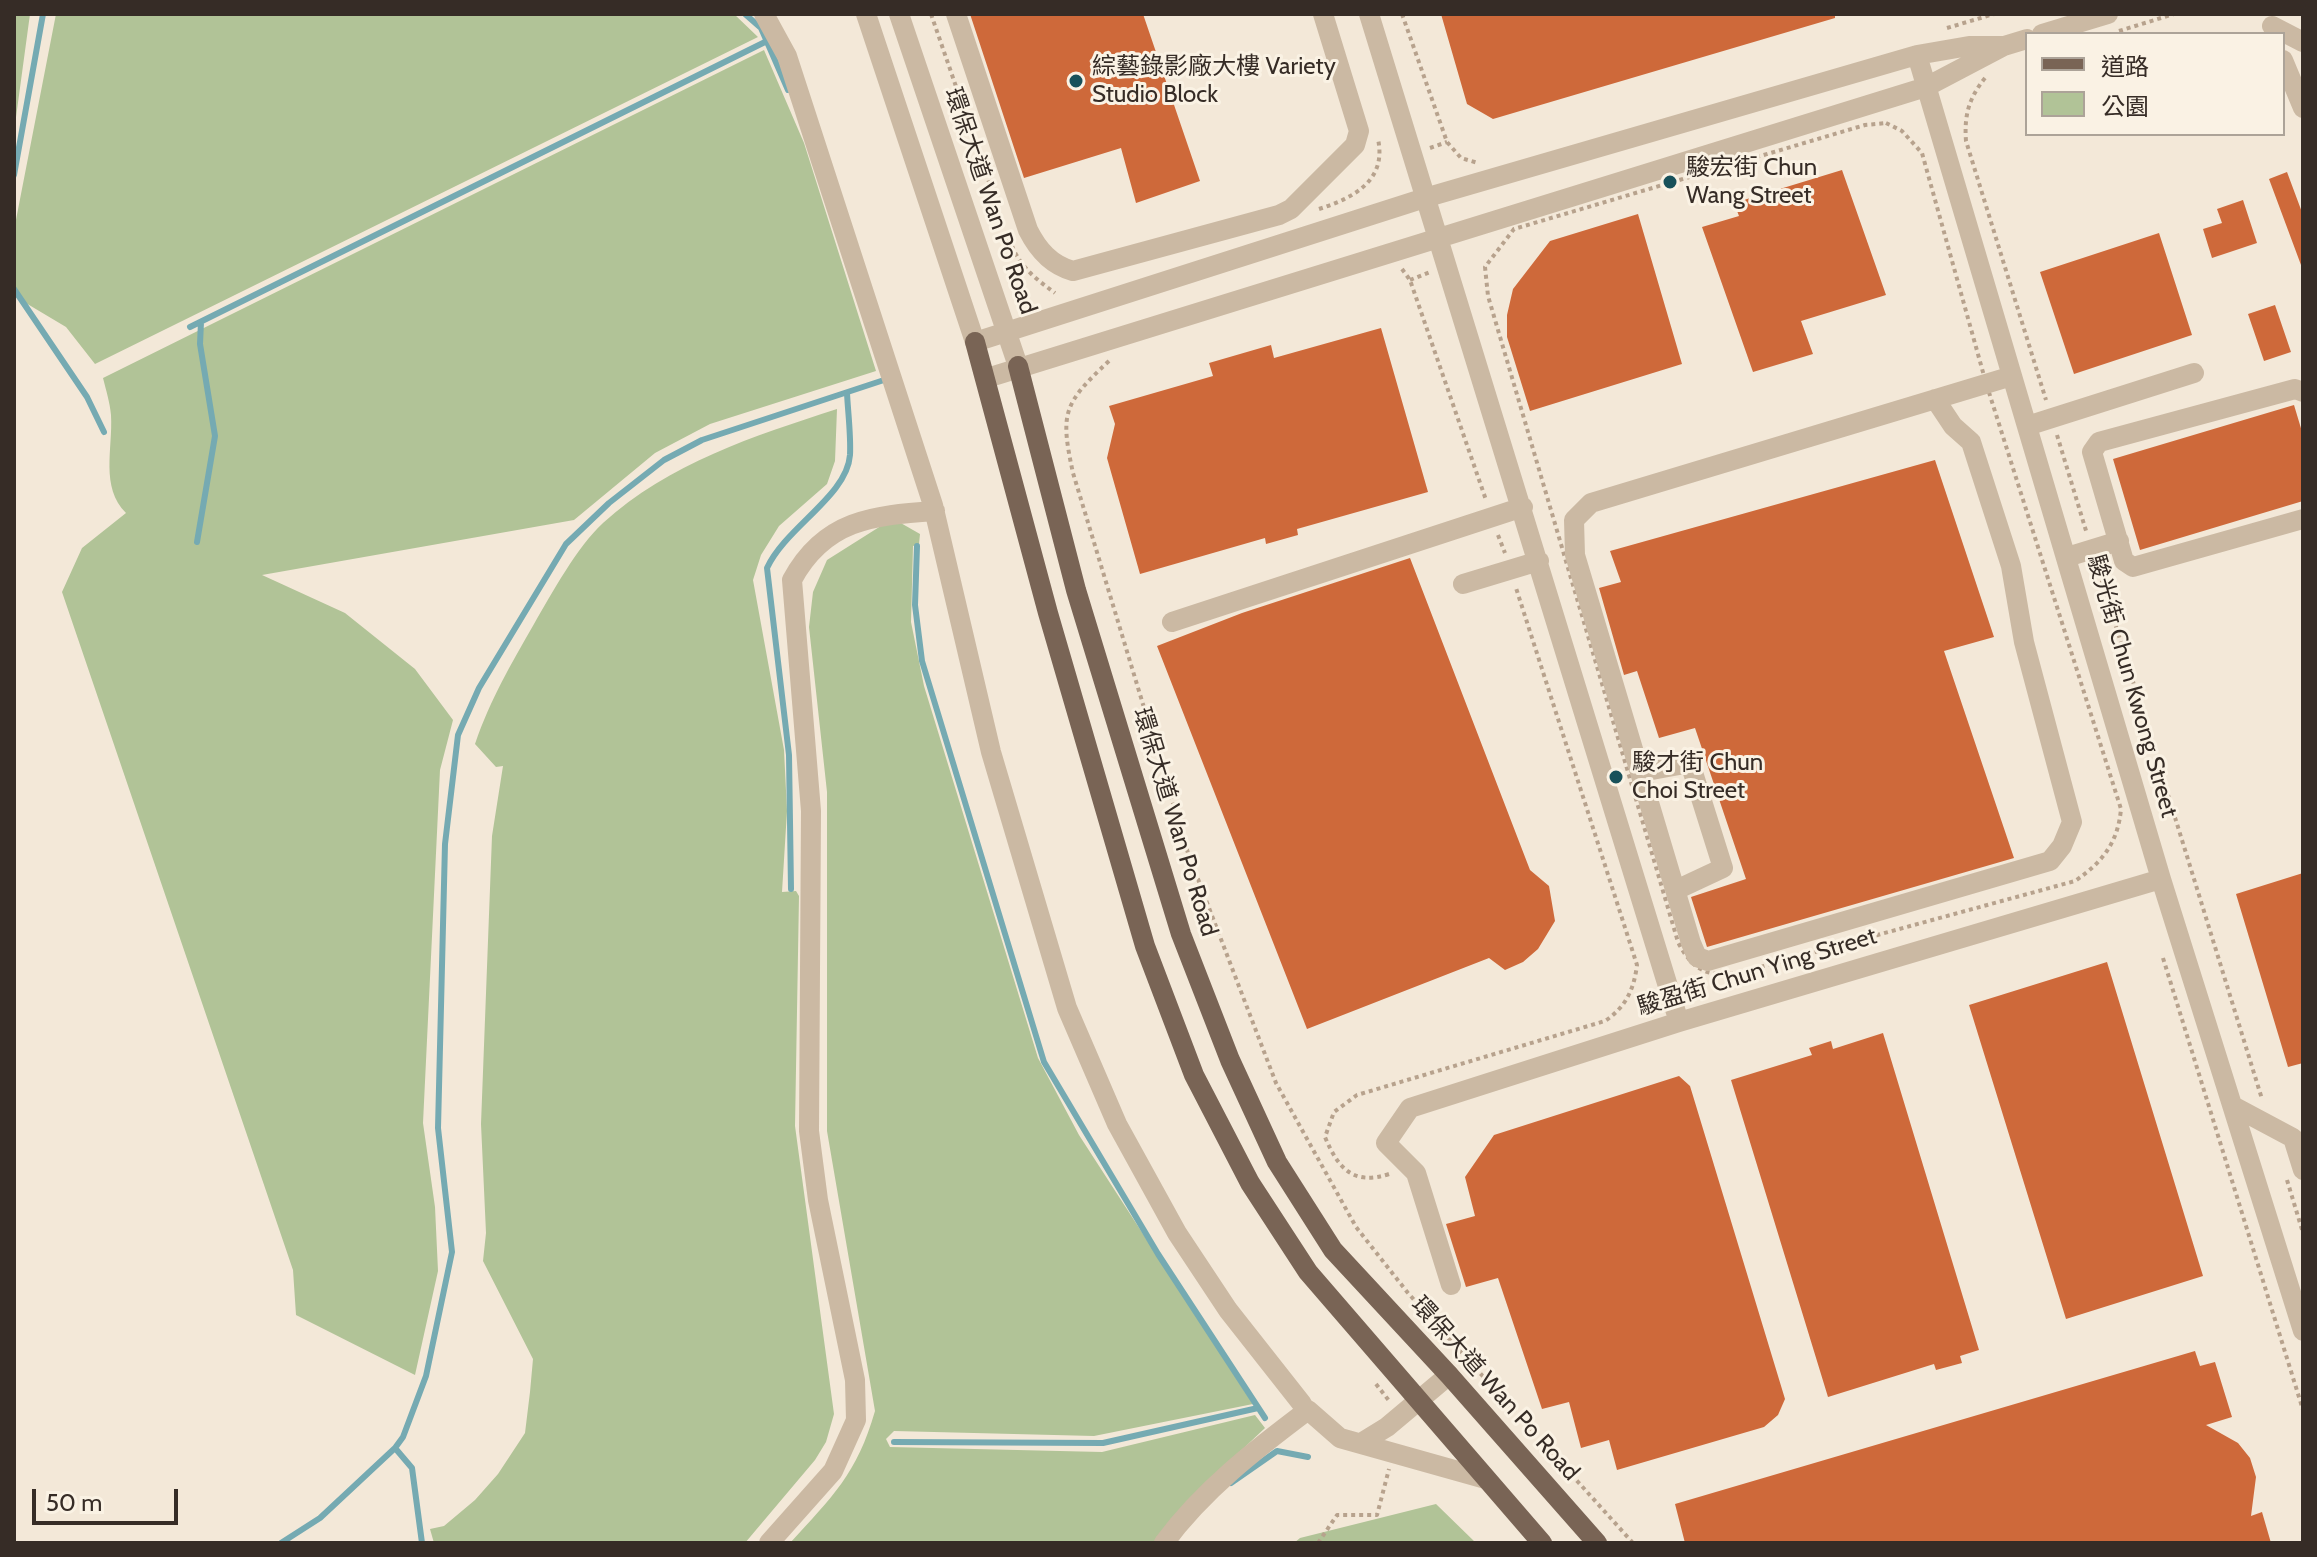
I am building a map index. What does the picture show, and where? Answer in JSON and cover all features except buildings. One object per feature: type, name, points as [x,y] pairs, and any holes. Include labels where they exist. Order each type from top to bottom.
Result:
[{"type":"main road","points":[[975,342],[1048,613],[1145,946],[1194,1075],[1250,1183],[1308,1272],[1417,1402],[1542,1543]]},
{"type":"main road","name":"環保大道 Wan Po Road","points":[[1018,366],[1076,590],[1167,889],[1230,1060],[1277,1162],[1333,1250],[1449,1375],[1597,1543]]},
{"type":"street","points":[[764,14],[787,56],[935,511],[991,752],[1067,1008],[1117,1124],[1177,1233],[1228,1310],[1302,1404]]},
{"type":"street","points":[[866,14],[975,342],[1006,329],[1428,197],[1917,55],[1969,46],[2004,46]]},
{"type":"street","name":"環保大道 Wan Po Road","points":[[899,14],[1018,366]]},
{"type":"street","points":[[956,14],[1028,230],[1044,254],[1061,268],[1073,271],[1279,215],[1291,209],[1355,145],[1359,131],[1323,14]]},
{"type":"street","points":[[1369,14],[1428,197],[1679,1022]]},
{"type":"street","points":[[2049,32],[2108,14]]},
{"type":"street","points":[[987,378],[1926,87],[2004,46],[2025,40]]},
{"type":"street","name":"駿光街 Chun Kwong Street","points":[[1917,55],[2161,879],[2303,1327]]},
{"type":"street","points":[[2291,70],[2303,108]]},
{"type":"street","points":[[2027,426],[2194,373]]},
{"type":"street","points":[[1935,399],[1953,426],[1971,442],[2011,566],[2024,642],[2072,822],[2062,846],[2050,861],[1716,961],[1697,957],[1575,555],[1574,520],[1591,503],[1986,383],[2012,376]]},
{"type":"street","points":[[2303,392],[2295,389],[2093,446],[2124,561],[2133,567],[2303,519]]},
{"type":"street","points":[[1172,622],[1523,507]]},
{"type":"street","points":[[769,1543],[833,1471],[856,1420],[855,1380],[818,1200],[809,1131],[811,811],[792,580],[803,559],[822,541],[852,522],[889,513],[935,511]]},
{"type":"street","points":[[2067,557],[2119,541]]},
{"type":"street","points":[[1463,584],[1539,561]]},
{"type":"street","points":[[1641,772],[1690,763],[1723,868],[1676,890]]},
{"type":"street","name":"駿盈街 Chun Ying Street","points":[[1451,1285],[1416,1173],[1408,1161],[1386,1143],[1404,1115],[1419,1104],[1679,1022],[2161,879]]},
{"type":"street","points":[[2233,1106],[2293,1138],[2293,1168]]},
{"type":"street","points":[[1361,1443],[1449,1375]]},
{"type":"street","points":[[1164,1543],[1207,1494],[1260,1446],[1308,1410],[1340,1438],[1486,1479]]},
{"type":"path","points":[[1402,14],[1447,142],[1461,158],[1475,162]]},
{"type":"path","points":[[2116,32],[2174,14]]},
{"type":"path","points":[[1988,76],[1973,93],[1967,110],[1966,141],[2270,1126]]},
{"type":"path","points":[[1366,186],[1379,160],[1377,135]]},
{"type":"path","points":[[1922,153],[1986,383],[2121,809],[2119,827]]},
{"type":"path","points":[[1486,282],[1485,267],[1514,229]]},
{"type":"path","points":[[1410,280],[1510,570],[1637,965],[1628,999]]},
{"type":"path","points":[[1096,373],[1071,403],[1064,430],[1073,473],[1188,853],[1276,1083],[1356,1227],[1408,1293],[1633,1543]]},
{"type":"path","points":[[2162,956],[2303,1410]]},
{"type":"path","points":[[2293,1168],[2303,1233]]},
{"type":"path","points":[[1318,1543],[1337,1515],[1377,1515],[1393,1454]]},
{"type":"green space","points":[[14,14],[30,14],[14,132]]},
{"type":"green space","points":[[56,14],[734,14],[758,37],[95,364],[66,327],[14,296],[14,230]]},
{"type":"green space","points":[[764,50],[804,143],[876,371],[710,424],[655,453],[574,520],[262,575],[345,613],[415,669],[453,720],[440,770],[423,1123],[435,1207],[438,1271],[415,1375],[296,1315],[293,1270],[62,592],[82,548],[126,513],[118,503],[110,480],[111,415],[103,378]]},
{"type":"green space","points":[[837,409],[835,461],[827,484],[779,526],[761,555],[753,580],[784,750],[787,811],[782,892],[796,891],[799,896],[795,1126],[834,1414],[826,1442],[815,1460],[745,1543],[434,1543],[430,1529],[444,1526],[475,1500],[498,1474],[525,1433],[533,1359],[483,1261],[486,1233],[481,1124],[492,836],[503,766],[496,767],[475,744],[502,682],[549,599],[574,557],[603,523],[629,502],[684,468],[744,441]]},
{"type":"green space","points":[[899,522],[920,534],[919,544],[913,546],[911,622],[924,686],[1038,1058],[1079,1135],[1253,1404],[1094,1436],[894,1431],[886,1439],[890,1447],[1102,1452],[1255,1415],[1265,1428],[1209,1481],[1153,1543],[790,1543],[842,1483],[860,1452],[875,1411],[827,1131],[827,792],[809,627],[813,592],[827,560],[884,524]]},
{"type":"green space","points":[[1436,1504],[1476,1543],[1294,1543],[1300,1538]]},
{"type":"waterway","points":[[14,175],[43,14]]},
{"type":"waterway","points":[[745,14],[761,28],[788,90]]},
{"type":"waterway","points":[[190,327],[767,41]]},
{"type":"waterway","points":[[14,289],[87,397],[104,432]]},
{"type":"waterway","points":[[197,542],[215,436],[200,344],[201,322]]},
{"type":"waterway","points":[[281,1543],[320,1518],[395,1448],[403,1437],[426,1376],[452,1252],[438,1128],[445,844],[458,735],[479,688],[566,544],[609,503],[664,460],[702,440],[884,380]]},
{"type":"waterway","points":[[791,889],[789,755],[767,568],[776,553],[827,498],[846,470],[850,455],[847,393]]},
{"type":"waterway","points":[[917,546],[915,605],[922,661],[1044,1062],[1158,1254],[1265,1418]]},
{"type":"waterway","points":[[894,1442],[1103,1443],[1258,1408]]},
{"type":"waterway","points":[[395,1448],[412,1468],[422,1543]]},
{"type":"waterway","points":[[1231,1483],[1277,1451],[1308,1457]]},
{"type":"place","name":"綜藝錄影廠大樓 Variety Studio Block","points":[[1076,81]]},
{"type":"place","name":"駿宏街 Chun Wang Street","points":[[1670,182]]},
{"type":"place","name":"駿才街 Chun Choi Street","points":[[1616,777]]}]
